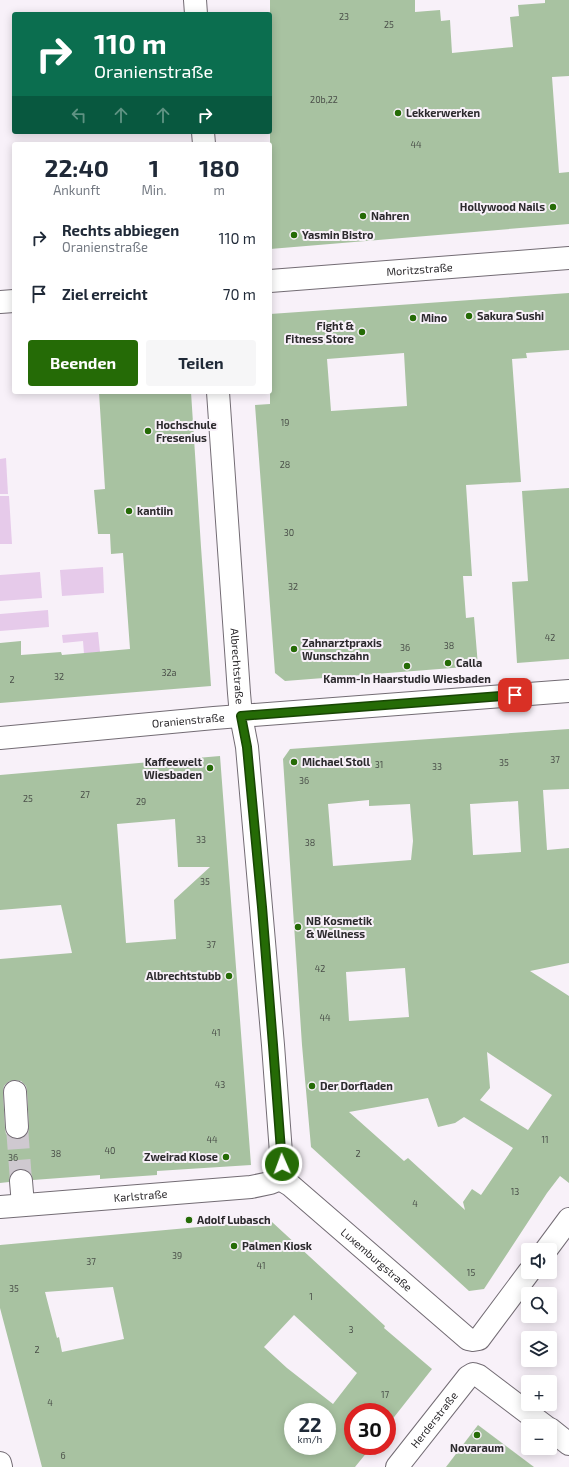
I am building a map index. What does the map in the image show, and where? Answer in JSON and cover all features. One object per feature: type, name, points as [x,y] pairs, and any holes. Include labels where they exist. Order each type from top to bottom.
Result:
[{"type":"street","points":[[195,0],[196,12]]},
{"type":"street","name":"Moritzstraße","points":[[272,281],[569,258]]},
{"type":"street","points":[[0,302],[12,301]]},
{"type":"street","name":"Albrechtstraße","points":[[218,394],[227,537],[241,716],[247,747],[282,1153],[280,1179]]},
{"type":"street","name":"Oranienstraße","points":[[0,738],[241,716],[569,691]]},
{"type":"street","points":[[15,1092],[17,1127]]},
{"type":"street","name":"Karlstraße","points":[[0,1207],[251,1187],[280,1179]]},
{"type":"street","name":"Luxemburgstraße","points":[[280,1179],[290,1185],[468,1338],[473,1340],[479,1338],[524,1279]]},
{"type":"street","points":[[21,1181],[23,1205]]},
{"type":"street","points":[[551,1243],[569,1219]]},
{"type":"street","name":"Herderstraße","points":[[397,1467],[468,1376],[473,1374],[479,1376],[536,1419]]},
{"type":"street","points":[[557,1435],[569,1444]]},
{"type":"street","points":[[0,1463],[1,1467]]},
{"type":"shaded area","points":[[6,458],[8,494],[0,494],[0,459]]},
{"type":"shaded area","points":[[0,496],[9,496],[12,544],[0,544]]},
{"type":"shaded area","points":[[103,567],[104,593],[62,596],[60,570]]},
{"type":"shaded area","points":[[40,572],[42,598],[0,601],[0,575]]},
{"type":"shaded area","points":[[48,610],[49,627],[0,631],[0,614]]},
{"type":"shaded area","points":[[98,632],[100,652],[84,654],[83,641],[63,643],[62,635]]},
{"type":"building","points":[[270,0],[415,0],[415,12],[440,10],[441,21],[450,20],[452,53],[513,47],[510,17],[519,16],[518,5],[545,3],[545,0],[569,0],[569,76],[552,77],[559,173],[569,172],[569,224],[272,249],[272,142],[270,142],[270,134],[272,134],[272,12],[270,12]]},
{"type":"building","points":[[569,293],[569,350],[526,353],[527,358],[512,359],[521,482],[466,485],[472,576],[463,576],[466,618],[474,617],[478,666],[285,681],[275,673],[255,405],[270,404],[270,394],[272,394],[272,314]],"holes":[[[404,353],[407,406],[331,411],[327,359]]]},
{"type":"building","points":[[99,394],[191,394],[211,686],[0,703],[0,643],[21,641],[21,655],[61,652],[62,655],[130,649],[123,553],[111,554],[110,534],[98,534],[94,490],[105,489]]},
{"type":"building","points":[[569,488],[569,659],[517,663],[512,582],[528,581],[522,491]]},
{"type":"building","points":[[569,729],[569,789],[543,790],[547,850],[569,848],[569,963],[530,971],[569,996],[569,1183],[560,1176],[547,1193],[484,1289],[469,1291],[311,1147],[302,1045],[283,759],[290,749]],"holes":[[[369,800],[369,806],[410,804],[413,841],[411,860],[333,866],[328,804]],[[518,801],[521,852],[473,855],[470,804]],[[405,968],[409,1017],[349,1021],[346,972]],[[487,1052],[552,1095],[528,1130],[480,1100],[490,1088]],[[428,1098],[438,1127],[455,1123],[464,1117],[513,1148],[481,1195],[472,1189],[463,1202],[465,1210],[408,1158],[404,1161],[349,1112]]]},
{"type":"building","points":[[220,756],[251,1165],[157,1171],[157,1175],[100,1179],[100,1175],[33,1180],[31,1174],[26,1170],[20,1169],[14,1171],[10,1176],[9,1182],[0,1183],[0,959],[72,953],[61,905],[0,910],[0,775]],"holes":[[[175,819],[178,867],[210,867],[174,900],[176,939],[126,943],[117,824]],[[14,1080],[21,1081],[26,1086],[27,1091],[28,1133],[24,1137],[18,1139],[11,1138],[6,1134],[5,1128],[4,1086],[8,1082]]]},
{"type":"building","points":[[254,1218],[272,1222],[385,1326],[384,1328],[432,1369],[396,1415],[396,1403],[344,1403],[344,1455],[365,1455],[355,1467],[42,1467],[0,1308],[0,1245],[254,1222]],"holes":[[[113,1287],[124,1339],[62,1352],[59,1337],[57,1338],[45,1292]],[[294,1315],[357,1373],[334,1403],[336,1403],[336,1455],[284,1455],[284,1403],[332,1403],[287,1368],[264,1347]]]},
{"type":"building","points":[[478,1425],[534,1467],[446,1467]]},
{"type":"tunnel","points":[[17,1127],[21,1181]]},
{"type":"place","name":"Lekkerwerken","points":[[398,113]]},
{"type":"place","name":"Hollywood Nails","points":[[553,207]]},
{"type":"place","name":"Nahren","points":[[363,216]]},
{"type":"place","name":"Yasmin Bistro","points":[[294,235]]},
{"type":"place","name":"Sakura Sushi","points":[[469,316]]},
{"type":"place","name":"Mino","points":[[413,318]]},
{"type":"place","name":"Fight & Fitness Store","points":[[362,332]]},
{"type":"place","name":"Hochschule Fresenius","points":[[148,431]]},
{"type":"place","name":"kantiin","points":[[129,511]]},
{"type":"place","name":"Zahnarztpraxis Wunschzahn","points":[[294,649]]},
{"type":"place","name":"Calla","points":[[448,663]]},
{"type":"place","name":"Kamm-In Haarstudio Wiesbaden","points":[[407,666]]},
{"type":"place","name":"Michael Stoll","points":[[294,762]]},
{"type":"place","name":"Kaffeewelt Wiesbaden","points":[[210,768]]},
{"type":"place","name":"NB Kosmetik & Wellness","points":[[298,927]]},
{"type":"place","name":"Albrechtstubb","points":[[229,976]]},
{"type":"place","name":"Der Dorfladen","points":[[312,1086]]},
{"type":"place","name":"Zweirad Klose","points":[[226,1157]]},
{"type":"place","name":"Adolf Lubasch","points":[[189,1220]]},
{"type":"place","name":"Palmen Kiosk","points":[[234,1246]]},
{"type":"place","name":"Novaraum","points":[[477,1435]]},
{"type":"route","points":[[282,1164],[262,907],[247,747],[241,716],[515,695]]}]
